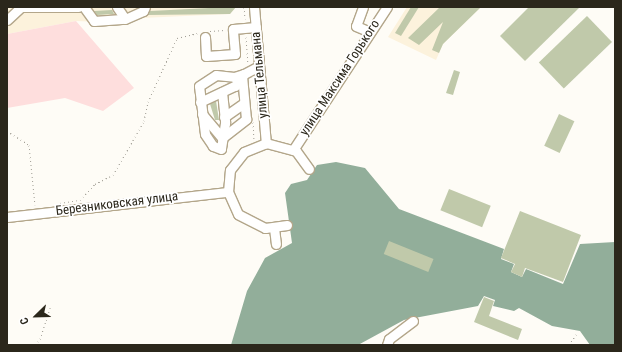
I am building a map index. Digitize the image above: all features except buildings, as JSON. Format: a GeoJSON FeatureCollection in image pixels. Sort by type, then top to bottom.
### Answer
{"type":"FeatureCollection","features":[{"type":"Feature","properties":{"kind":"street"},"geometry":{"type":"LineString","coordinates":[[7,20],[20,8],[78,7]]}},
{"type":"Feature","properties":{"kind":"street"},"geometry":{"type":"LineString","coordinates":[[84,7],[94,21],[125,19],[143,12],[145,7]]}},
{"type":"Feature","properties":{"kind":"street"},"geometry":{"type":"LineString","coordinates":[[117,7],[125,19]]}},
{"type":"Feature","properties":{"kind":"street","name":"улица Тельмана"},"geometry":{"type":"LineString","coordinates":[[254,7],[266,143]]}},
{"type":"Feature","properties":{"kind":"street"},"geometry":{"type":"LineString","coordinates":[[363,7],[356,26],[370,32]]}},
{"type":"Feature","properties":{"kind":"street","name":"улица Максима Горького"},"geometry":{"type":"LineString","coordinates":[[293,150],[387,7]]}},
{"type":"Feature","properties":{"kind":"street"},"geometry":{"type":"LineString","coordinates":[[205,38],[206,56],[235,54],[233,29],[256,27]]}},
{"type":"Feature","properties":{"kind":"street"},"geometry":{"type":"LineString","coordinates":[[222,92],[224,117],[221,149],[213,146],[205,134],[198,86],[202,82],[220,74],[234,77],[243,75],[259,66]]}},
{"type":"Feature","properties":{"kind":"street"},"geometry":{"type":"LineString","coordinates":[[200,102],[235,86],[243,75]]}},
{"type":"Feature","properties":{"kind":"street"},"geometry":{"type":"LineString","coordinates":[[222,138],[246,119],[243,75]]}},
{"type":"Feature","properties":{"kind":"street"},"geometry":{"type":"LineString","coordinates":[[224,117],[244,103]]}},
{"type":"Feature","properties":{"kind":"street"},"geometry":{"type":"LineString","coordinates":[[287,225],[274,228],[244,220],[236,212],[228,192],[230,170],[236,160],[254,146],[266,143],[293,150],[310,169]]}},
{"type":"Feature","properties":{"kind":"street","name":"Березниковская улица"},"geometry":{"type":"LineString","coordinates":[[7,217],[228,192]]}},
{"type":"Feature","properties":{"kind":"street"},"geometry":{"type":"LineString","coordinates":[[274,228],[276,244]]}},
{"type":"Feature","properties":{"kind":"street"},"geometry":{"type":"LineString","coordinates":[[387,345],[389,339],[413,321]]}},
{"type":"Feature","properties":{"kind":"path"},"geometry":{"type":"LineString","coordinates":[[58,203],[80,200],[94,184],[113,175],[144,121],[148,102],[177,38],[233,29]]}},
{"type":"Feature","properties":{"kind":"path"},"geometry":{"type":"LineString","coordinates":[[7,131],[29,145],[35,214]]}},
{"type":"Feature","properties":{"kind":"path"},"geometry":{"type":"LineString","coordinates":[[35,345],[40,339],[50,308]]}},
{"type":"Feature","properties":{"kind":"path"},"geometry":{"type":"LineString","coordinates":[[569,345],[577,333]]}},
{"type":"Feature","properties":{"kind":"shaded area"},"geometry":{"type":"Polygon","coordinates":[[[7,7],[236,7],[230,14],[141,18],[126,23],[76,21],[7,34],[7,7]]]}},
{"type":"Feature","properties":{"kind":"shaded area"},"geometry":{"type":"Polygon","coordinates":[[[407,7],[481,7],[443,44],[436,60],[388,37],[407,7]]]}},
{"type":"Feature","properties":{"kind":"shaded area"},"geometry":{"type":"Polygon","coordinates":[[[76,21],[134,88],[103,111],[65,98],[7,108],[7,34],[76,21]]]}},
{"type":"Feature","properties":{"kind":"shaded area"},"geometry":{"type":"Polygon","coordinates":[[[336,162],[365,168],[399,209],[504,249],[501,259],[514,264],[511,272],[522,277],[526,269],[563,284],[580,244],[615,242],[615,345],[590,345],[580,331],[552,326],[519,308],[514,311],[493,306],[495,300],[484,296],[478,306],[404,320],[358,345],[231,345],[247,291],[265,258],[292,243],[285,193],[291,184],[307,180],[317,165],[336,162]]]}}]}
